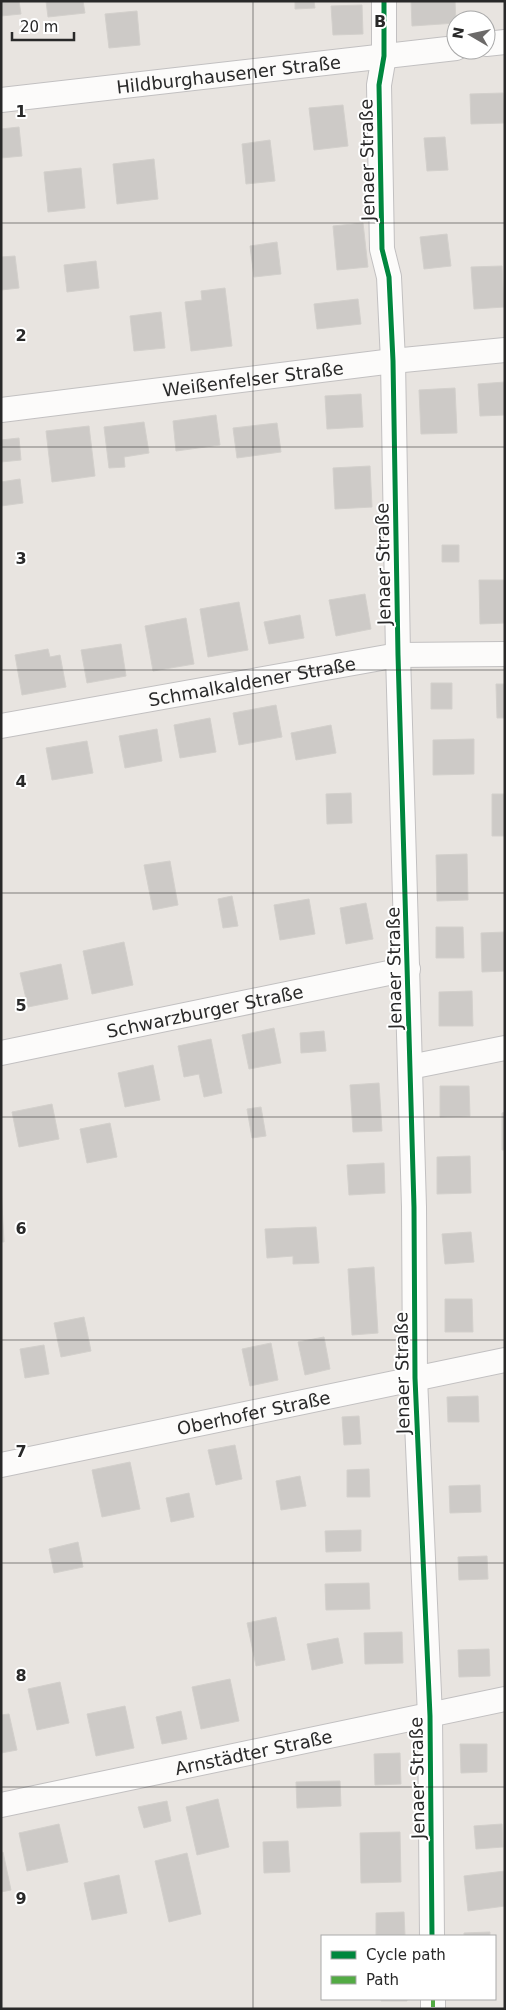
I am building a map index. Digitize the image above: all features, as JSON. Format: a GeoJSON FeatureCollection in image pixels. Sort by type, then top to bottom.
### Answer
{"type":"FeatureCollection","features":[{"type":"Feature","properties":{"kind":"street","name":"Jenaer Straße"},"geometry":{"type":"LineString","coordinates":[[384,1],[384,56],[379,85],[382,249],[389,277],[393,361],[398,655],[408,969],[415,1378],[430,1716],[432,1935]]}},
{"type":"Feature","properties":{"kind":"street","name":"Hildburghausener Straße"},"geometry":{"type":"LineString","coordinates":[[1,100],[446,49]]}},
{"type":"Feature","properties":{"kind":"street","name":"Weißenfelser Straße"},"geometry":{"type":"LineString","coordinates":[[1,410],[393,361],[505,350]]}},
{"type":"Feature","properties":{"kind":"street","name":"Schmalkaldener Straße"},"geometry":{"type":"LineString","coordinates":[[1,726],[398,655],[505,654]]}},
{"type":"Feature","properties":{"kind":"street","name":"Schwarzburger Straße"},"geometry":{"type":"LineString","coordinates":[[1,1052],[408,969]]}},
{"type":"Feature","properties":{"kind":"street"},"geometry":{"type":"LineString","coordinates":[[410,1068],[505,1048]]}},
{"type":"Feature","properties":{"kind":"street","name":"Oberhofer Straße"},"geometry":{"type":"LineString","coordinates":[[1,1465],[505,1360]]}},
{"type":"Feature","properties":{"kind":"street","name":"Arnstädter Straße"},"geometry":{"type":"LineString","coordinates":[[1,1805],[505,1699]]}},
{"type":"Feature","properties":{"kind":"building"},"geometry":{"type":"Polygon","coordinates":[[[1,1],[19,1],[21,14],[1,16],[1,1]]]}},
{"type":"Feature","properties":{"kind":"building"},"geometry":{"type":"Polygon","coordinates":[[[46,1],[83,1],[85,13],[48,17],[46,1]]]}},
{"type":"Feature","properties":{"kind":"building"},"geometry":{"type":"Polygon","coordinates":[[[295,1],[314,1],[315,8],[295,9],[295,1]]]}},
{"type":"Feature","properties":{"kind":"building"},"geometry":{"type":"Polygon","coordinates":[[[411,1],[455,1],[455,10],[446,10],[446,24],[412,26],[411,1]]]}},
{"type":"Feature","properties":{"kind":"building"},"geometry":{"type":"Polygon","coordinates":[[[362,5],[363,34],[333,35],[331,6],[362,5]]]}},
{"type":"Feature","properties":{"kind":"building"},"geometry":{"type":"Polygon","coordinates":[[[137,11],[140,45],[109,48],[105,14],[137,11]]]}},
{"type":"Feature","properties":{"kind":"building"},"geometry":{"type":"Polygon","coordinates":[[[503,93],[504,123],[471,124],[470,94],[503,93]]]}},
{"type":"Feature","properties":{"kind":"building"},"geometry":{"type":"Polygon","coordinates":[[[343,105],[348,146],[314,150],[309,108],[343,105]]]}},
{"type":"Feature","properties":{"kind":"building"},"geometry":{"type":"Polygon","coordinates":[[[19,127],[22,156],[1,158],[1,129],[19,127]]]}},
{"type":"Feature","properties":{"kind":"building"},"geometry":{"type":"Polygon","coordinates":[[[445,137],[448,170],[427,171],[424,138],[445,137]]]}},
{"type":"Feature","properties":{"kind":"building"},"geometry":{"type":"Polygon","coordinates":[[[270,140],[275,181],[246,184],[242,144],[270,140]]]}},
{"type":"Feature","properties":{"kind":"building"},"geometry":{"type":"Polygon","coordinates":[[[154,159],[158,199],[117,204],[113,164],[154,159]]]}},
{"type":"Feature","properties":{"kind":"building"},"geometry":{"type":"Polygon","coordinates":[[[81,168],[85,208],[48,212],[44,172],[81,168]]]}},
{"type":"Feature","properties":{"kind":"building"},"geometry":{"type":"Polygon","coordinates":[[[363,223],[368,267],[337,270],[333,226],[363,223]]]}},
{"type":"Feature","properties":{"kind":"building"},"geometry":{"type":"Polygon","coordinates":[[[447,234],[451,266],[424,269],[420,237],[447,234]]]}},
{"type":"Feature","properties":{"kind":"building"},"geometry":{"type":"Polygon","coordinates":[[[277,242],[281,274],[254,277],[250,246],[277,242]]]}},
{"type":"Feature","properties":{"kind":"building"},"geometry":{"type":"Polygon","coordinates":[[[15,256],[19,288],[1,290],[1,257],[15,256]]]}},
{"type":"Feature","properties":{"kind":"building"},"geometry":{"type":"Polygon","coordinates":[[[96,261],[99,288],[67,292],[64,265],[96,261]]]}},
{"type":"Feature","properties":{"kind":"building"},"geometry":{"type":"Polygon","coordinates":[[[502,266],[504,307],[474,309],[471,267],[502,266]]]}},
{"type":"Feature","properties":{"kind":"building"},"geometry":{"type":"Polygon","coordinates":[[[225,288],[232,346],[191,351],[185,302],[202,300],[201,291],[225,288]]]}},
{"type":"Feature","properties":{"kind":"building"},"geometry":{"type":"Polygon","coordinates":[[[358,299],[361,324],[317,329],[314,304],[358,299]]]}},
{"type":"Feature","properties":{"kind":"building"},"geometry":{"type":"Polygon","coordinates":[[[161,312],[165,348],[134,351],[130,316],[161,312]]]}},
{"type":"Feature","properties":{"kind":"building"},"geometry":{"type":"Polygon","coordinates":[[[505,382],[505,415],[480,416],[478,384],[505,382]]]}},
{"type":"Feature","properties":{"kind":"building"},"geometry":{"type":"Polygon","coordinates":[[[455,388],[457,433],[421,434],[419,390],[455,388]]]}},
{"type":"Feature","properties":{"kind":"building"},"geometry":{"type":"Polygon","coordinates":[[[361,394],[363,427],[327,429],[325,396],[361,394]]]}},
{"type":"Feature","properties":{"kind":"building"},"geometry":{"type":"Polygon","coordinates":[[[216,415],[220,445],[176,451],[173,421],[216,415]]]}},
{"type":"Feature","properties":{"kind":"building"},"geometry":{"type":"Polygon","coordinates":[[[144,422],[149,453],[124,457],[125,467],[109,468],[104,427],[144,422]]]}},
{"type":"Feature","properties":{"kind":"building"},"geometry":{"type":"Polygon","coordinates":[[[277,423],[281,452],[237,458],[233,428],[277,423]]]}},
{"type":"Feature","properties":{"kind":"building"},"geometry":{"type":"Polygon","coordinates":[[[89,426],[95,476],[52,482],[46,431],[89,426]]]}},
{"type":"Feature","properties":{"kind":"building"},"geometry":{"type":"Polygon","coordinates":[[[19,438],[21,460],[1,462],[1,440],[19,438]]]}},
{"type":"Feature","properties":{"kind":"building"},"geometry":{"type":"Polygon","coordinates":[[[370,466],[372,507],[335,509],[333,468],[370,466]]]}},
{"type":"Feature","properties":{"kind":"building"},"geometry":{"type":"Polygon","coordinates":[[[20,479],[23,503],[1,506],[1,482],[20,479]]]}},
{"type":"Feature","properties":{"kind":"building"},"geometry":{"type":"Polygon","coordinates":[[[442,545],[459,545],[459,562],[442,562],[442,545]]]}},
{"type":"Feature","properties":{"kind":"building"},"geometry":{"type":"Polygon","coordinates":[[[479,580],[505,580],[505,623],[480,624],[479,580]]]}},
{"type":"Feature","properties":{"kind":"building"},"geometry":{"type":"Polygon","coordinates":[[[365,594],[371,629],[336,636],[329,600],[365,594]]]}},
{"type":"Feature","properties":{"kind":"building"},"geometry":{"type":"Polygon","coordinates":[[[239,602],[248,650],[208,657],[200,609],[239,602]]]}},
{"type":"Feature","properties":{"kind":"building"},"geometry":{"type":"Polygon","coordinates":[[[300,615],[304,638],[269,644],[264,622],[300,615]]]}},
{"type":"Feature","properties":{"kind":"building"},"geometry":{"type":"Polygon","coordinates":[[[186,618],[194,664],[153,671],[145,626],[186,618]]]}},
{"type":"Feature","properties":{"kind":"building"},"geometry":{"type":"Polygon","coordinates":[[[121,644],[126,676],[87,683],[81,650],[121,644]]]}},
{"type":"Feature","properties":{"kind":"building"},"geometry":{"type":"Polygon","coordinates":[[[48,649],[50,657],[60,655],[66,687],[22,695],[15,655],[48,649]]]}},
{"type":"Feature","properties":{"kind":"building"},"geometry":{"type":"Polygon","coordinates":[[[431,683],[452,683],[452,709],[431,709],[431,683]]]}},
{"type":"Feature","properties":{"kind":"building"},"geometry":{"type":"Polygon","coordinates":[[[496,684],[505,684],[505,718],[497,718],[496,684]]]}},
{"type":"Feature","properties":{"kind":"building"},"geometry":{"type":"Polygon","coordinates":[[[276,705],[282,737],[239,745],[233,713],[276,705]]]}},
{"type":"Feature","properties":{"kind":"building"},"geometry":{"type":"Polygon","coordinates":[[[210,718],[216,752],[180,758],[174,725],[210,718]]]}},
{"type":"Feature","properties":{"kind":"building"},"geometry":{"type":"Polygon","coordinates":[[[331,725],[336,753],[296,760],[291,733],[331,725]]]}},
{"type":"Feature","properties":{"kind":"building"},"geometry":{"type":"Polygon","coordinates":[[[157,729],[162,761],[125,768],[119,736],[157,729]]]}},
{"type":"Feature","properties":{"kind":"building"},"geometry":{"type":"Polygon","coordinates":[[[474,739],[474,774],[433,775],[433,740],[474,739]]]}},
{"type":"Feature","properties":{"kind":"building"},"geometry":{"type":"Polygon","coordinates":[[[87,741],[93,773],[52,780],[46,748],[87,741]]]}},
{"type":"Feature","properties":{"kind":"building"},"geometry":{"type":"Polygon","coordinates":[[[351,793],[352,823],[327,824],[326,794],[351,793]]]}},
{"type":"Feature","properties":{"kind":"building"},"geometry":{"type":"Polygon","coordinates":[[[492,794],[505,794],[505,836],[492,836],[492,794]]]}},
{"type":"Feature","properties":{"kind":"building"},"geometry":{"type":"Polygon","coordinates":[[[467,854],[468,900],[437,901],[436,855],[467,854]]]}},
{"type":"Feature","properties":{"kind":"building"},"geometry":{"type":"Polygon","coordinates":[[[170,861],[178,905],[153,910],[144,865],[170,861]]]}},
{"type":"Feature","properties":{"kind":"building"},"geometry":{"type":"Polygon","coordinates":[[[232,896],[238,926],[223,928],[218,899],[232,896]]]}},
{"type":"Feature","properties":{"kind":"building"},"geometry":{"type":"Polygon","coordinates":[[[309,899],[315,934],[280,940],[274,905],[309,899]]]}},
{"type":"Feature","properties":{"kind":"building"},"geometry":{"type":"Polygon","coordinates":[[[366,903],[373,939],[346,944],[340,908],[366,903]]]}},
{"type":"Feature","properties":{"kind":"building"},"geometry":{"type":"Polygon","coordinates":[[[436,927],[463,927],[464,958],[436,958],[436,927]]]}},
{"type":"Feature","properties":{"kind":"building"},"geometry":{"type":"Polygon","coordinates":[[[505,932],[505,971],[482,972],[481,933],[505,932]]]}},
{"type":"Feature","properties":{"kind":"building"},"geometry":{"type":"Polygon","coordinates":[[[124,942],[133,985],[92,994],[83,951],[124,942]]]}},
{"type":"Feature","properties":{"kind":"building"},"geometry":{"type":"Polygon","coordinates":[[[61,964],[68,999],[28,1007],[20,973],[61,964]]]}},
{"type":"Feature","properties":{"kind":"building"},"geometry":{"type":"Polygon","coordinates":[[[472,991],[473,1026],[439,1026],[439,992],[472,991]]]}},
{"type":"Feature","properties":{"kind":"building"},"geometry":{"type":"Polygon","coordinates":[[[274,1028],[281,1063],[249,1069],[242,1035],[274,1028]]]}},
{"type":"Feature","properties":{"kind":"building"},"geometry":{"type":"Polygon","coordinates":[[[324,1031],[326,1051],[301,1053],[300,1033],[324,1031]]]}},
{"type":"Feature","properties":{"kind":"building"},"geometry":{"type":"Polygon","coordinates":[[[211,1039],[222,1093],[204,1097],[199,1074],[184,1077],[178,1046],[211,1039]]]}},
{"type":"Feature","properties":{"kind":"building"},"geometry":{"type":"Polygon","coordinates":[[[153,1065],[160,1100],[125,1107],[118,1073],[153,1065]]]}},
{"type":"Feature","properties":{"kind":"building"},"geometry":{"type":"Polygon","coordinates":[[[379,1083],[382,1131],[353,1132],[350,1085],[379,1083]]]}},
{"type":"Feature","properties":{"kind":"building"},"geometry":{"type":"Polygon","coordinates":[[[440,1086],[469,1086],[470,1116],[440,1117],[440,1086]]]}},
{"type":"Feature","properties":{"kind":"building"},"geometry":{"type":"Polygon","coordinates":[[[52,1104],[59,1139],[19,1147],[12,1112],[52,1104]]]}},
{"type":"Feature","properties":{"kind":"building"},"geometry":{"type":"Polygon","coordinates":[[[261,1107],[266,1136],[252,1138],[247,1109],[261,1107]]]}},
{"type":"Feature","properties":{"kind":"building"},"geometry":{"type":"Polygon","coordinates":[[[505,1112],[505,1150],[502,1150],[502,1113],[505,1112]]]}},
{"type":"Feature","properties":{"kind":"building"},"geometry":{"type":"Polygon","coordinates":[[[110,1123],[117,1157],[87,1163],[80,1129],[110,1123]]]}},
{"type":"Feature","properties":{"kind":"building"},"geometry":{"type":"Polygon","coordinates":[[[470,1156],[471,1193],[437,1194],[437,1157],[470,1156]]]}},
{"type":"Feature","properties":{"kind":"building"},"geometry":{"type":"Polygon","coordinates":[[[384,1163],[385,1193],[349,1195],[347,1165],[384,1163]]]}},
{"type":"Feature","properties":{"kind":"building"},"geometry":{"type":"Polygon","coordinates":[[[1,1187],[4,1242],[1,1242],[1,1187]]]}},
{"type":"Feature","properties":{"kind":"building"},"geometry":{"type":"Polygon","coordinates":[[[316,1227],[319,1263],[293,1264],[293,1256],[267,1258],[265,1229],[316,1227]]]}},
{"type":"Feature","properties":{"kind":"building"},"geometry":{"type":"Polygon","coordinates":[[[471,1232],[474,1262],[445,1264],[442,1234],[471,1232]]]}},
{"type":"Feature","properties":{"kind":"building"},"geometry":{"type":"Polygon","coordinates":[[[374,1267],[378,1333],[352,1335],[348,1269],[374,1267]]]}},
{"type":"Feature","properties":{"kind":"building"},"geometry":{"type":"Polygon","coordinates":[[[445,1299],[472,1299],[473,1332],[445,1332],[445,1299]]]}},
{"type":"Feature","properties":{"kind":"building"},"geometry":{"type":"Polygon","coordinates":[[[84,1317],[91,1351],[61,1357],[54,1323],[84,1317]]]}},
{"type":"Feature","properties":{"kind":"building"},"geometry":{"type":"Polygon","coordinates":[[[324,1337],[330,1369],[305,1375],[298,1342],[324,1337]]]}},
{"type":"Feature","properties":{"kind":"building"},"geometry":{"type":"Polygon","coordinates":[[[271,1343],[278,1380],[250,1386],[242,1349],[271,1343]]]}},
{"type":"Feature","properties":{"kind":"building"},"geometry":{"type":"Polygon","coordinates":[[[44,1345],[49,1374],[25,1378],[20,1349],[44,1345]]]}},
{"type":"Feature","properties":{"kind":"building"},"geometry":{"type":"Polygon","coordinates":[[[478,1396],[479,1422],[448,1422],[447,1397],[478,1396]]]}},
{"type":"Feature","properties":{"kind":"building"},"geometry":{"type":"Polygon","coordinates":[[[359,1416],[361,1444],[344,1445],[342,1417],[359,1416]]]}},
{"type":"Feature","properties":{"kind":"building"},"geometry":{"type":"Polygon","coordinates":[[[235,1445],[242,1479],[216,1485],[208,1450],[235,1445]]]}},
{"type":"Feature","properties":{"kind":"building"},"geometry":{"type":"Polygon","coordinates":[[[130,1462],[140,1509],[102,1517],[92,1470],[130,1462]]]}},
{"type":"Feature","properties":{"kind":"building"},"geometry":{"type":"Polygon","coordinates":[[[369,1469],[370,1497],[347,1497],[347,1470],[369,1469]]]}},
{"type":"Feature","properties":{"kind":"building"},"geometry":{"type":"Polygon","coordinates":[[[300,1476],[306,1506],[281,1510],[276,1481],[300,1476]]]}},
{"type":"Feature","properties":{"kind":"building"},"geometry":{"type":"Polygon","coordinates":[[[480,1485],[481,1512],[450,1513],[449,1486],[480,1485]]]}},
{"type":"Feature","properties":{"kind":"building"},"geometry":{"type":"Polygon","coordinates":[[[189,1493],[194,1517],[171,1522],[166,1498],[189,1493]]]}},
{"type":"Feature","properties":{"kind":"building"},"geometry":{"type":"Polygon","coordinates":[[[361,1530],[361,1551],[326,1552],[325,1531],[361,1530]]]}},
{"type":"Feature","properties":{"kind":"building"},"geometry":{"type":"Polygon","coordinates":[[[78,1542],[83,1567],[54,1573],[49,1549],[78,1542]]]}},
{"type":"Feature","properties":{"kind":"building"},"geometry":{"type":"Polygon","coordinates":[[[487,1556],[488,1579],[459,1580],[458,1557],[487,1556]]]}},
{"type":"Feature","properties":{"kind":"building"},"geometry":{"type":"Polygon","coordinates":[[[369,1583],[370,1609],[326,1610],[325,1584],[369,1583]]]}},
{"type":"Feature","properties":{"kind":"building"},"geometry":{"type":"Polygon","coordinates":[[[276,1617],[285,1660],[256,1666],[247,1623],[276,1617]]]}},
{"type":"Feature","properties":{"kind":"building"},"geometry":{"type":"Polygon","coordinates":[[[402,1632],[403,1663],[365,1664],[364,1633],[402,1632]]]}},
{"type":"Feature","properties":{"kind":"building"},"geometry":{"type":"Polygon","coordinates":[[[338,1638],[343,1663],[312,1670],[307,1644],[338,1638]]]}},
{"type":"Feature","properties":{"kind":"building"},"geometry":{"type":"Polygon","coordinates":[[[489,1649],[490,1676],[459,1677],[458,1650],[489,1649]]]}},
{"type":"Feature","properties":{"kind":"building"},"geometry":{"type":"Polygon","coordinates":[[[230,1679],[239,1721],[201,1729],[192,1687],[230,1679]]]}},
{"type":"Feature","properties":{"kind":"building"},"geometry":{"type":"Polygon","coordinates":[[[60,1682],[69,1723],[37,1730],[28,1689],[60,1682]]]}},
{"type":"Feature","properties":{"kind":"building"},"geometry":{"type":"Polygon","coordinates":[[[125,1706],[134,1748],[96,1756],[87,1714],[125,1706]]]}},
{"type":"Feature","properties":{"kind":"building"},"geometry":{"type":"Polygon","coordinates":[[[181,1711],[187,1739],[162,1744],[156,1717],[181,1711]]]}},
{"type":"Feature","properties":{"kind":"building"},"geometry":{"type":"Polygon","coordinates":[[[9,1714],[17,1750],[1,1753],[1,1715],[9,1714]]]}},
{"type":"Feature","properties":{"kind":"building"},"geometry":{"type":"Polygon","coordinates":[[[460,1744],[487,1744],[487,1772],[461,1773],[460,1744]]]}},
{"type":"Feature","properties":{"kind":"building"},"geometry":{"type":"Polygon","coordinates":[[[400,1753],[401,1784],[375,1785],[374,1754],[400,1753]]]}},
{"type":"Feature","properties":{"kind":"building"},"geometry":{"type":"Polygon","coordinates":[[[340,1781],[341,1806],[297,1808],[296,1782],[340,1781]]]}},
{"type":"Feature","properties":{"kind":"building"},"geometry":{"type":"Polygon","coordinates":[[[218,1799],[229,1847],[197,1855],[186,1807],[218,1799]]]}},
{"type":"Feature","properties":{"kind":"building"},"geometry":{"type":"Polygon","coordinates":[[[167,1801],[171,1821],[144,1828],[138,1807],[167,1801]]]}},
{"type":"Feature","properties":{"kind":"building"},"geometry":{"type":"Polygon","coordinates":[[[59,1824],[68,1862],[27,1871],[19,1833],[59,1824]]]}},
{"type":"Feature","properties":{"kind":"building"},"geometry":{"type":"Polygon","coordinates":[[[502,1824],[503,1847],[476,1849],[474,1826],[502,1824]]]}},
{"type":"Feature","properties":{"kind":"building"},"geometry":{"type":"Polygon","coordinates":[[[400,1832],[401,1882],[361,1883],[360,1833],[400,1832]]]}},
{"type":"Feature","properties":{"kind":"building"},"geometry":{"type":"Polygon","coordinates":[[[288,1841],[290,1872],[264,1873],[263,1842],[288,1841]]]}},
{"type":"Feature","properties":{"kind":"building"},"geometry":{"type":"Polygon","coordinates":[[[3,1852],[11,1890],[1,1892],[1,1853],[3,1852]]]}},
{"type":"Feature","properties":{"kind":"building"},"geometry":{"type":"Polygon","coordinates":[[[187,1853],[201,1914],[169,1922],[155,1861],[187,1853]]]}},
{"type":"Feature","properties":{"kind":"building"},"geometry":{"type":"Polygon","coordinates":[[[505,1871],[505,1906],[468,1911],[464,1876],[505,1871]]]}},
{"type":"Feature","properties":{"kind":"building"},"geometry":{"type":"Polygon","coordinates":[[[119,1875],[127,1913],[92,1920],[84,1883],[119,1875]]]}},
{"type":"Feature","properties":{"kind":"building"},"geometry":{"type":"Polygon","coordinates":[[[404,1912],[405,1935],[376,1935],[376,1913],[404,1912]]]}},
{"type":"Feature","properties":{"kind":"building"},"geometry":{"type":"Polygon","coordinates":[[[490,1932],[490,1935],[464,1935],[464,1933],[490,1932]]]}},
{"type":"Feature","properties":{"kind":"building"},"geometry":{"type":"Polygon","coordinates":[[[381,2000],[407,2000],[407,2001],[381,2000]]]}},
{"type":"Feature","properties":{"kind":"marked path"},"geometry":{"type":"LineString","coordinates":[[433,2000],[433,2009]]}},
{"type":"Feature","properties":{"kind":"cycle path"},"geometry":{"type":"LineString","coordinates":[[384,1],[384,56],[379,85],[382,249],[389,277],[393,361],[398,655],[414,1207],[415,1378],[430,1716],[432,1935]]}}]}
